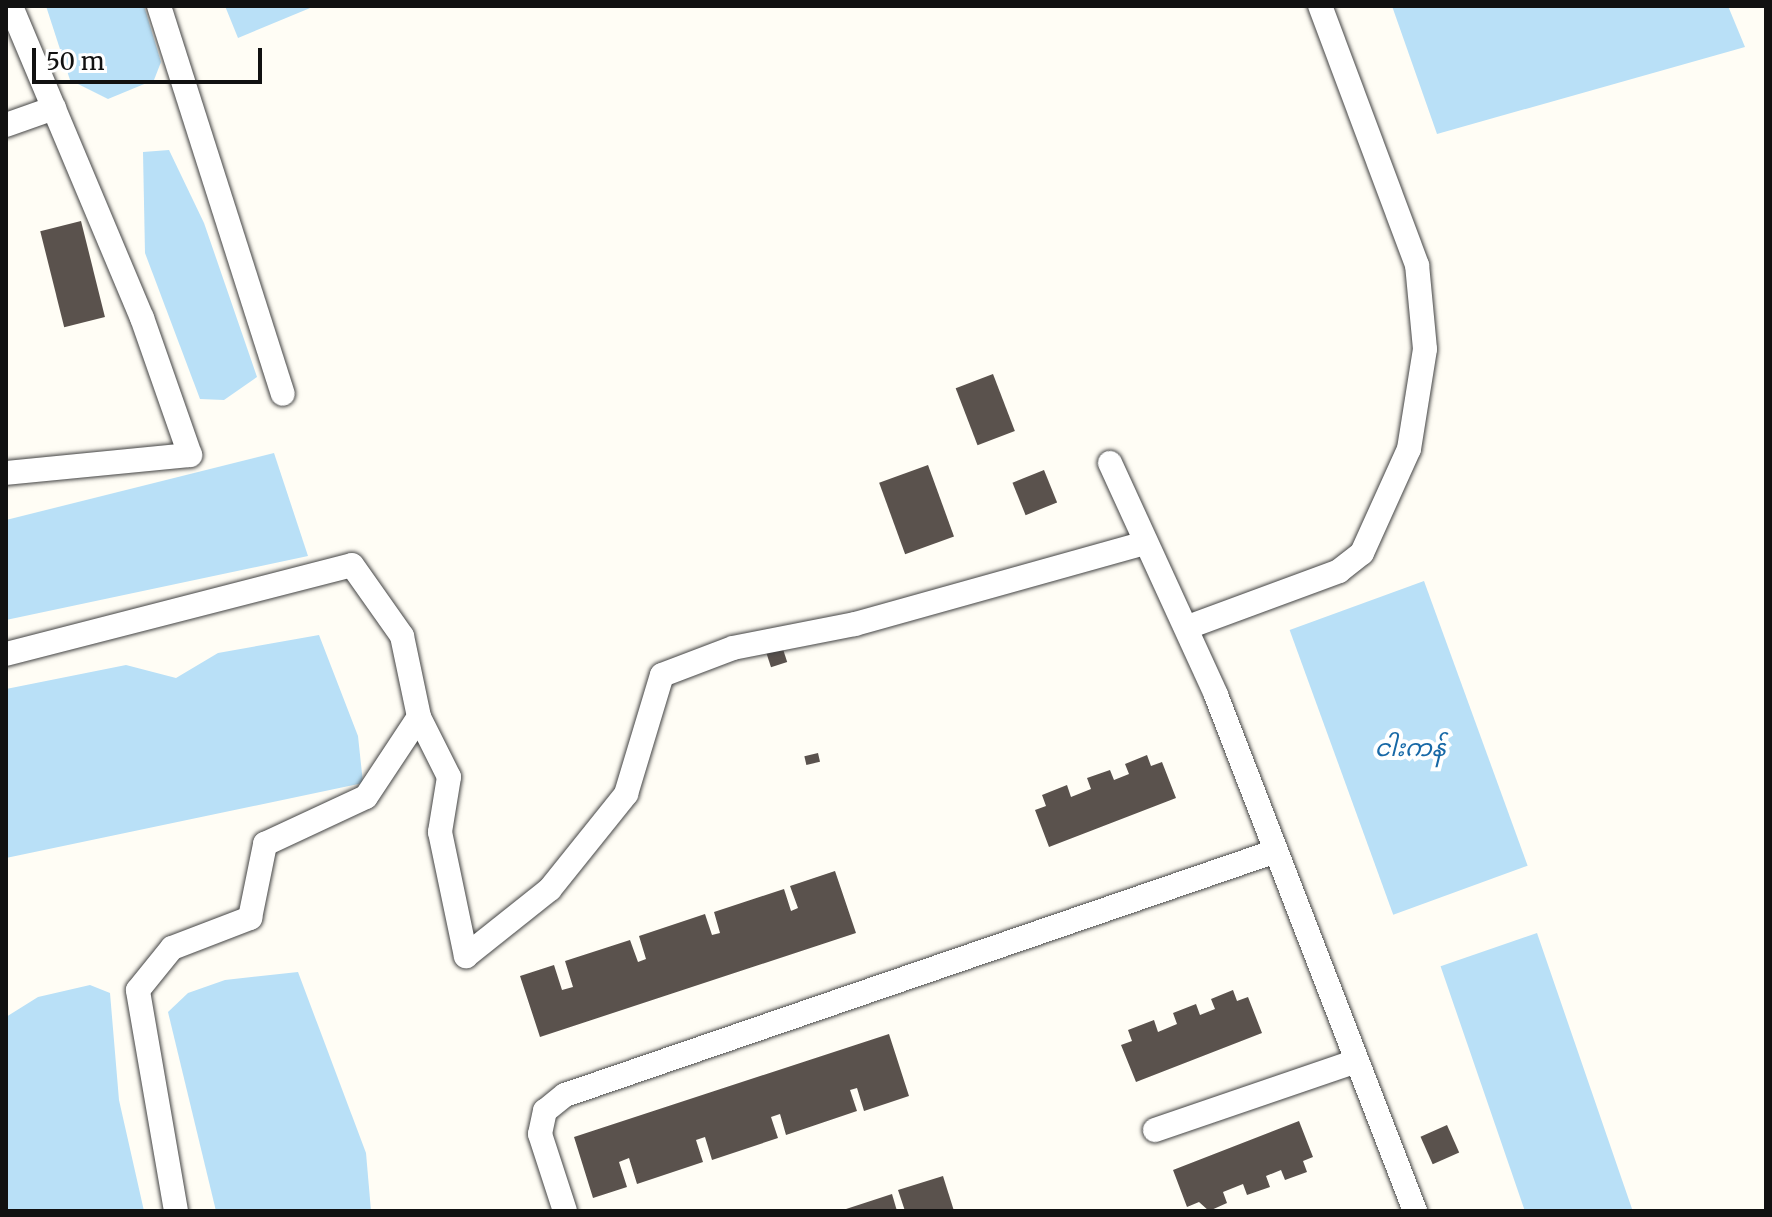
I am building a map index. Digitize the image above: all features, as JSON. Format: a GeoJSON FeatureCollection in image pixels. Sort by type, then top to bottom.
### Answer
{"type":"FeatureCollection","features":[{"type":"Feature","properties":{"kind":"street"},"geometry":{"type":"LineString","coordinates":[[6,473],[190,455],[11,6]]}},
{"type":"Feature","properties":{"kind":"street"},"geometry":{"type":"LineString","coordinates":[[159,6],[283,394]]}},
{"type":"Feature","properties":{"kind":"street"},"geometry":{"type":"LineString","coordinates":[[1188,627],[1339,571],[1362,553],[1409,449],[1425,349],[1417,265],[1320,6]]}},
{"type":"Feature","properties":{"kind":"street"},"geometry":{"type":"LineString","coordinates":[[6,125],[54,108]]}},
{"type":"Feature","properties":{"kind":"street"},"geometry":{"type":"LineString","coordinates":[[1110,463],[1188,627],[1415,1211]]}},
{"type":"Feature","properties":{"kind":"street"},"geometry":{"type":"LineString","coordinates":[[6,654],[352,565],[402,636],[419,717],[449,777],[440,832],[466,956],[550,889],[626,794],[662,675],[733,648],[855,624],[1146,543]]}},
{"type":"Feature","properties":{"kind":"street"},"geometry":{"type":"LineString","coordinates":[[176,1211],[138,990],[172,948],[250,918],[265,844],[366,797],[419,717]]}},
{"type":"Feature","properties":{"kind":"street"},"geometry":{"type":"LineString","coordinates":[[565,1211],[540,1134],[545,1111],[565,1095],[1276,851]]}},
{"type":"Feature","properties":{"kind":"street"},"geometry":{"type":"LineString","coordinates":[[1155,1130],[1357,1061]]}},
{"type":"Feature","properties":{"kind":"water"},"geometry":{"type":"Polygon","coordinates":[[[46,6],[144,6],[161,62],[154,80],[108,99],[70,80],[46,6]]]}},
{"type":"Feature","properties":{"kind":"water"},"geometry":{"type":"Polygon","coordinates":[[[225,6],[315,6],[238,38],[225,6]]]}},
{"type":"Feature","properties":{"kind":"water"},"geometry":{"type":"Polygon","coordinates":[[[1392,6],[1728,6],[1745,47],[1437,134],[1392,6]]]}},
{"type":"Feature","properties":{"kind":"water"},"geometry":{"type":"Polygon","coordinates":[[[169,150],[204,223],[257,377],[224,400],[200,399],[145,253],[143,152],[169,150]]]}},
{"type":"Feature","properties":{"kind":"water"},"geometry":{"type":"Polygon","coordinates":[[[274,453],[308,556],[6,620],[6,520],[274,453]]]}},
{"type":"Feature","properties":{"kind":"water","name":"ငါးကန်"},"geometry":{"type":"Polygon","coordinates":[[[1424,581],[1528,866],[1393,915],[1290,630],[1424,581]]]}},
{"type":"Feature","properties":{"kind":"water"},"geometry":{"type":"Polygon","coordinates":[[[319,635],[358,736],[363,783],[6,858],[6,689],[126,665],[176,678],[218,653],[319,635]]]}},
{"type":"Feature","properties":{"kind":"water"},"geometry":{"type":"Polygon","coordinates":[[[1537,933],[1632,1210],[1525,1211],[1441,966],[1537,933]]]}},
{"type":"Feature","properties":{"kind":"water"},"geometry":{"type":"Polygon","coordinates":[[[298,972],[366,1153],[371,1211],[216,1211],[168,1012],[188,993],[225,980],[298,972]]]}},
{"type":"Feature","properties":{"kind":"water"},"geometry":{"type":"Polygon","coordinates":[[[90,985],[110,993],[119,1100],[144,1211],[6,1211],[6,1017],[38,997],[90,985]]]}},
{"type":"Feature","properties":{"kind":"building"},"geometry":{"type":"Polygon","coordinates":[[[81,221],[105,317],[64,327],[40,231],[81,221]]]}},
{"type":"Feature","properties":{"kind":"building"},"geometry":{"type":"Polygon","coordinates":[[[993,374],[1015,431],[978,445],[956,388],[993,374]]]}},
{"type":"Feature","properties":{"kind":"building"},"geometry":{"type":"Polygon","coordinates":[[[928,465],[954,536],[905,554],[879,483],[928,465]]]}},
{"type":"Feature","properties":{"kind":"building"},"geometry":{"type":"Polygon","coordinates":[[[1044,470],[1057,502],[1026,515],[1012,483],[1044,470]]]}},
{"type":"Feature","properties":{"kind":"building"},"geometry":{"type":"Polygon","coordinates":[[[781,643],[787,662],[771,667],[765,648],[781,643]]]}},
{"type":"Feature","properties":{"kind":"building"},"geometry":{"type":"Polygon","coordinates":[[[818,753],[820,762],[806,765],[804,756],[818,753]]]}},
{"type":"Feature","properties":{"kind":"building"},"geometry":{"type":"Polygon","coordinates":[[[1147,755],[1151,766],[1162,762],[1176,798],[1049,847],[1035,810],[1046,806],[1042,795],[1067,785],[1071,797],[1091,789],[1087,778],[1110,770],[1114,780],[1129,774],[1125,764],[1147,755]]]}},
{"type":"Feature","properties":{"kind":"building"},"geometry":{"type":"Polygon","coordinates":[[[835,871],[856,933],[540,1037],[520,976],[554,965],[562,990],[573,987],[565,961],[630,940],[638,962],[646,959],[639,936],[705,914],[712,935],[720,933],[714,912],[784,889],[791,911],[798,908],[790,886],[835,871]]]}},
{"type":"Feature","properties":{"kind":"building"},"geometry":{"type":"Polygon","coordinates":[[[1233,990],[1237,1001],[1248,997],[1262,1033],[1136,1082],[1121,1045],[1132,1041],[1128,1030],[1154,1020],[1158,1032],[1177,1024],[1173,1013],[1196,1004],[1200,1015],[1215,1009],[1211,999],[1233,990]]]}},
{"type":"Feature","properties":{"kind":"building"},"geometry":{"type":"Polygon","coordinates":[[[889,1034],[909,1096],[864,1111],[857,1088],[850,1090],[857,1111],[786,1135],[780,1114],[771,1117],[778,1138],[712,1160],[705,1137],[696,1140],[703,1162],[637,1184],[629,1158],[619,1162],[627,1187],[593,1198],[574,1137],[889,1034]]]}},
{"type":"Feature","properties":{"kind":"building"},"geometry":{"type":"Polygon","coordinates":[[[1299,1121],[1313,1157],[1303,1161],[1307,1172],[1285,1180],[1281,1170],[1266,1176],[1270,1187],[1247,1195],[1243,1184],[1223,1192],[1227,1203],[1209,1211],[1199,1202],[1187,1207],[1173,1170],[1299,1121]]]}},
{"type":"Feature","properties":{"kind":"building"},"geometry":{"type":"Polygon","coordinates":[[[1447,1125],[1459,1152],[1433,1164],[1421,1137],[1447,1125]]]}},
{"type":"Feature","properties":{"kind":"building"},"geometry":{"type":"Polygon","coordinates":[[[943,1176],[954,1211],[905,1211],[898,1190],[943,1176]]]}},
{"type":"Feature","properties":{"kind":"building"},"geometry":{"type":"Polygon","coordinates":[[[892,1194],[897,1211],[843,1211],[843,1210],[892,1194]]]}}]}
